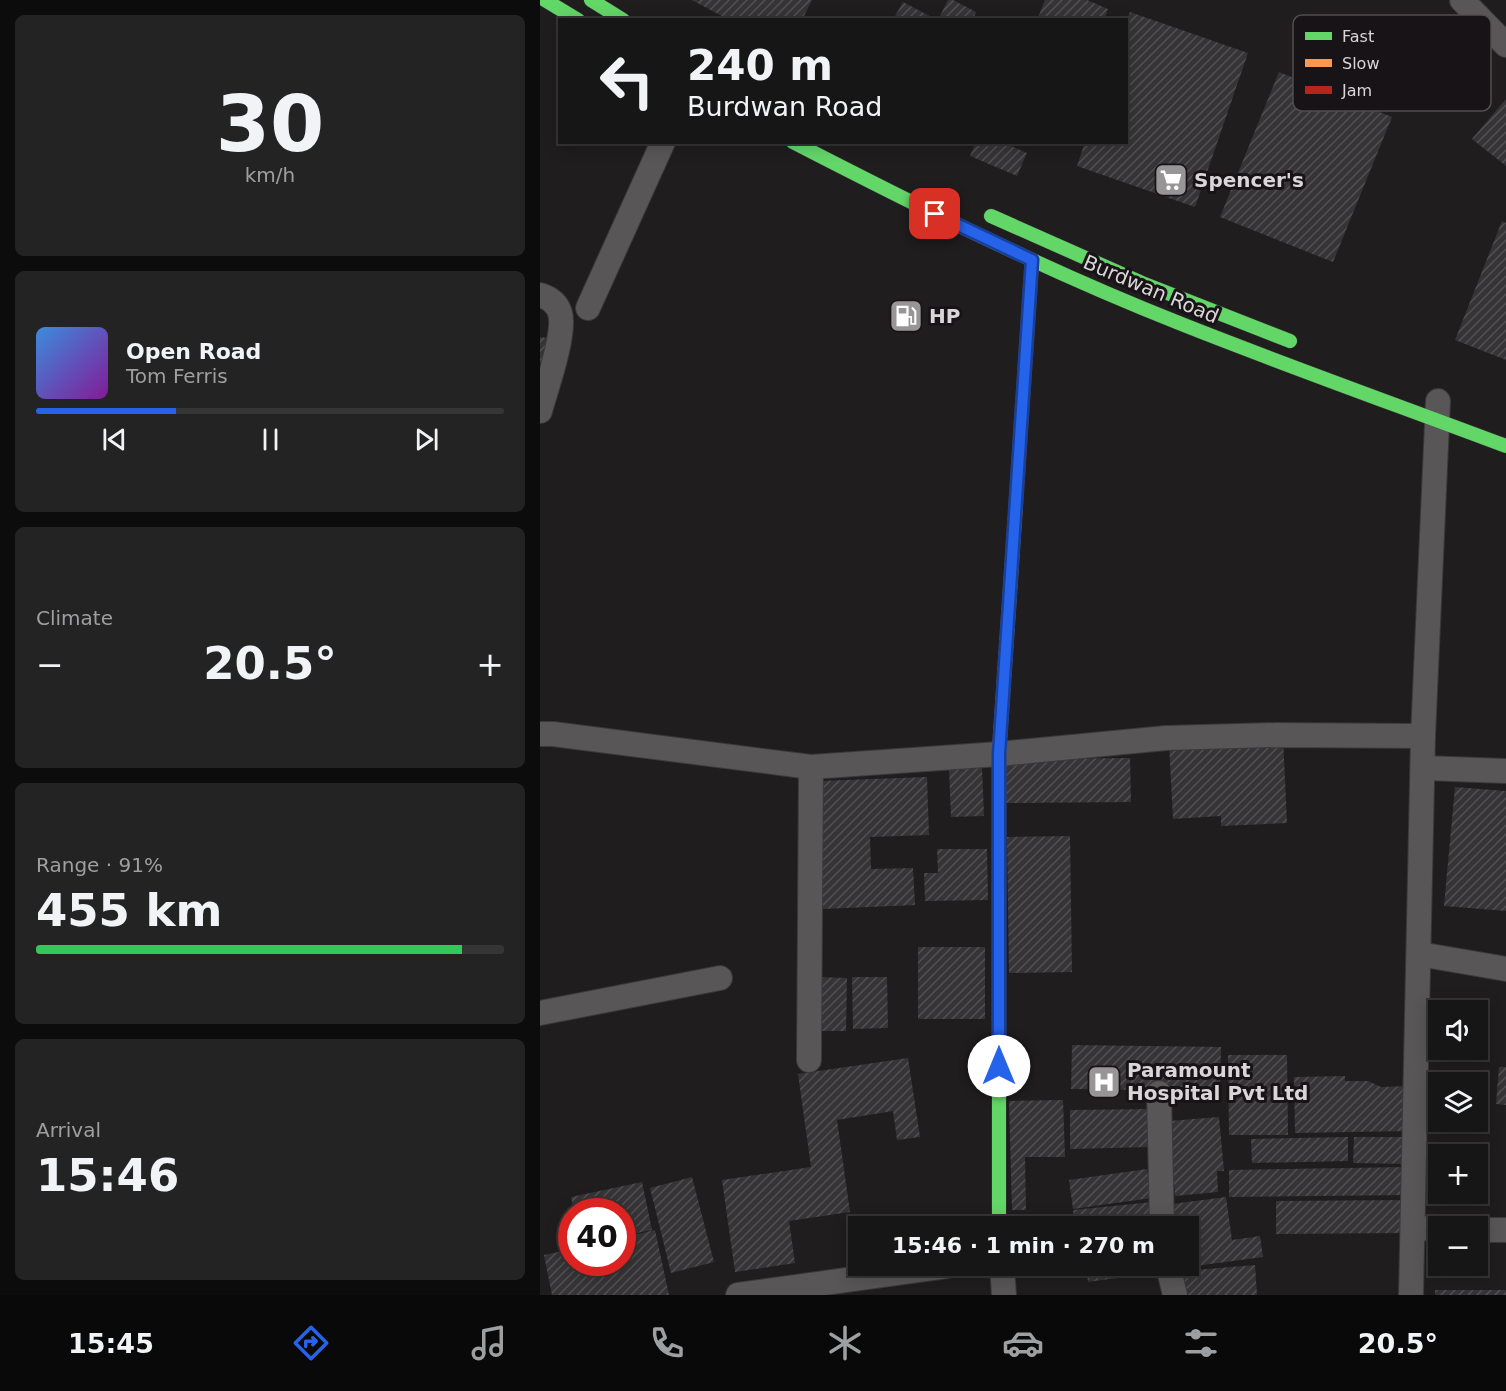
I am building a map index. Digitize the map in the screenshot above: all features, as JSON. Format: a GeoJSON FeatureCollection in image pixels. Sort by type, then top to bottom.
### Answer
{"type":"FeatureCollection","features":[{"type":"Feature","properties":{"kind":"main road"},"geometry":{"type":"LineString","coordinates":[[545,0],[575,18]]}},
{"type":"Feature","properties":{"kind":"main road"},"geometry":{"type":"LineString","coordinates":[[591,0],[620,18]]}},
{"type":"Feature","properties":{"kind":"main road","name":"Burdwan Road"},"geometry":{"type":"LineString","coordinates":[[797,144],[917,206],[1032,260],[1178,323],[1437,406],[1506,446]]}},
{"type":"Feature","properties":{"kind":"main road","name":"Burdwan Road"},"geometry":{"type":"LineString","coordinates":[[982,212],[1142,283],[1308,349]]}},
{"type":"Feature","properties":{"kind":"main road"},"geometry":{"type":"LineString","coordinates":[[999,1216],[999,754],[1032,260]]}},
{"type":"Feature","properties":{"kind":"street"},"geometry":{"type":"LineString","coordinates":[[1462,0],[1477,15]]}},
{"type":"Feature","properties":{"kind":"street"},"geometry":{"type":"LineString","coordinates":[[1491,28],[1506,43]]}},
{"type":"Feature","properties":{"kind":"street"},"geometry":{"type":"LineString","coordinates":[[588,308],[662,144]]}},
{"type":"Feature","properties":{"kind":"street"},"geometry":{"type":"LineString","coordinates":[[540,296],[554,302],[560,314],[560,333],[540,411]]}},
{"type":"Feature","properties":{"kind":"street"},"geometry":{"type":"LineString","coordinates":[[1411,1295],[1423,736],[1437,406]]}},
{"type":"Feature","properties":{"kind":"street"},"geometry":{"type":"LineString","coordinates":[[540,734],[811,767],[999,754],[1166,738],[1276,735],[1423,736]]}},
{"type":"Feature","properties":{"kind":"street"},"geometry":{"type":"LineString","coordinates":[[809,1060],[811,767]]}},
{"type":"Feature","properties":{"kind":"street"},"geometry":{"type":"LineString","coordinates":[[1424,768],[1506,771]]}},
{"type":"Feature","properties":{"kind":"street"},"geometry":{"type":"LineString","coordinates":[[1419,954],[1506,969]]}},
{"type":"Feature","properties":{"kind":"street"},"geometry":{"type":"LineString","coordinates":[[540,1013],[720,978]]}},
{"type":"Feature","properties":{"kind":"street"},"geometry":{"type":"LineString","coordinates":[[1159,1093],[1162,1216]]}},
{"type":"Feature","properties":{"kind":"street"},"geometry":{"type":"LineString","coordinates":[[1413,1228],[1428,1229]]}},
{"type":"Feature","properties":{"kind":"street"},"geometry":{"type":"LineString","coordinates":[[1488,1230],[1506,1230]]}},
{"type":"Feature","properties":{"kind":"street"},"geometry":{"type":"LineString","coordinates":[[738,1295],[876,1276]]}},
{"type":"Feature","properties":{"kind":"street"},"geometry":{"type":"LineString","coordinates":[[1003,1276],[1004,1295]]}},
{"type":"Feature","properties":{"kind":"street"},"geometry":{"type":"LineString","coordinates":[[1170,1276],[1175,1295]]}},
{"type":"Feature","properties":{"kind":"building"},"geometry":{"type":"Polygon","coordinates":[[[692,0],[812,0],[803,18],[725,18],[692,0]]]}},
{"type":"Feature","properties":{"kind":"building"},"geometry":{"type":"Polygon","coordinates":[[[948,0],[953,0],[976,12],[974,18],[939,18],[948,0]]]}},
{"type":"Feature","properties":{"kind":"building"},"geometry":{"type":"Polygon","coordinates":[[[1045,0],[1087,0],[1108,9],[1105,18],[1038,18],[1045,0]]]}},
{"type":"Feature","properties":{"kind":"building"},"geometry":{"type":"Polygon","coordinates":[[[903,2],[933,18],[894,18],[903,2]]]}},
{"type":"Feature","properties":{"kind":"building"},"geometry":{"type":"Polygon","coordinates":[[[1130,12],[1248,53],[1195,207],[1077,166],[1084,144],[1128,144],[1128,18],[1130,12]]]}},
{"type":"Feature","properties":{"kind":"building"},"geometry":{"type":"Polygon","coordinates":[[[1279,72],[1293,78],[1293,111],[1377,111],[1392,117],[1333,262],[1220,217],[1279,72]]]}},
{"type":"Feature","properties":{"kind":"building"},"geometry":{"type":"Polygon","coordinates":[[[1506,99],[1506,166],[1472,139],[1506,99]]]}},
{"type":"Feature","properties":{"kind":"building"},"geometry":{"type":"Polygon","coordinates":[[[975,144],[1007,144],[1027,153],[1017,176],[970,156],[975,144]]]}},
{"type":"Feature","properties":{"kind":"building"},"geometry":{"type":"Polygon","coordinates":[[[1502,221],[1506,223],[1506,360],[1455,340],[1502,221]]]}},
{"type":"Feature","properties":{"kind":"building"},"geometry":{"type":"Polygon","coordinates":[[[540,337],[547,338],[544,364],[540,363],[540,337]]]}},
{"type":"Feature","properties":{"kind":"building"},"geometry":{"type":"Polygon","coordinates":[[[1283,738],[1287,823],[1221,826],[1221,816],[1173,819],[1169,744],[1283,738]]]}},
{"type":"Feature","properties":{"kind":"building"},"geometry":{"type":"Polygon","coordinates":[[[1130,758],[1131,802],[1006,803],[1006,759],[1130,758]]]}},
{"type":"Feature","properties":{"kind":"building"},"geometry":{"type":"Polygon","coordinates":[[[982,768],[984,816],[951,817],[949,769],[982,768]]]}},
{"type":"Feature","properties":{"kind":"building"},"geometry":{"type":"Polygon","coordinates":[[[927,777],[929,835],[870,837],[871,869],[913,868],[915,905],[823,909],[818,781],[927,777]]]}},
{"type":"Feature","properties":{"kind":"building"},"geometry":{"type":"Polygon","coordinates":[[[1455,787],[1506,791],[1506,911],[1444,906],[1455,787]]]}},
{"type":"Feature","properties":{"kind":"building"},"geometry":{"type":"Polygon","coordinates":[[[1070,836],[1072,972],[1009,973],[1007,837],[1070,836]]]}},
{"type":"Feature","properties":{"kind":"building"},"geometry":{"type":"Polygon","coordinates":[[[937,849],[987,849],[988,900],[925,901],[924,873],[938,873],[937,849]]]}},
{"type":"Feature","properties":{"kind":"building"},"geometry":{"type":"Polygon","coordinates":[[[918,947],[985,947],[985,1019],[918,1019],[918,947]]]}},
{"type":"Feature","properties":{"kind":"building"},"geometry":{"type":"Polygon","coordinates":[[[817,977],[847,978],[846,1031],[815,1031],[817,977]]]}},
{"type":"Feature","properties":{"kind":"building"},"geometry":{"type":"Polygon","coordinates":[[[852,977],[887,977],[888,1028],[853,1029],[852,977]]]}},
{"type":"Feature","properties":{"kind":"building"},"geometry":{"type":"Polygon","coordinates":[[[1072,1045],[1221,1047],[1220,1091],[1071,1089],[1072,1045]]]}},
{"type":"Feature","properties":{"kind":"building"},"geometry":{"type":"Polygon","coordinates":[[[1228,1055],[1287,1055],[1288,1135],[1229,1135],[1228,1055]]]}},
{"type":"Feature","properties":{"kind":"building"},"geometry":{"type":"Polygon","coordinates":[[[908,1058],[920,1137],[897,1140],[893,1111],[837,1120],[850,1212],[789,1221],[795,1263],[735,1272],[722,1180],[811,1167],[798,1074],[908,1058]]]}},
{"type":"Feature","properties":{"kind":"building"},"geometry":{"type":"Polygon","coordinates":[[[1499,1067],[1506,1067],[1506,1105],[1496,1104],[1499,1067]]]}},
{"type":"Feature","properties":{"kind":"building"},"geometry":{"type":"Polygon","coordinates":[[[1345,1076],[1345,1081],[1368,1081],[1381,1087],[1408,1086],[1409,1131],[1295,1133],[1294,1077],[1345,1076]]]}},
{"type":"Feature","properties":{"kind":"building"},"geometry":{"type":"Polygon","coordinates":[[[1063,1100],[1065,1157],[1025,1157],[1026,1210],[1012,1210],[1009,1101],[1063,1100]]]}},
{"type":"Feature","properties":{"kind":"building"},"geometry":{"type":"Polygon","coordinates":[[[1151,1109],[1151,1147],[1070,1149],[1070,1110],[1151,1109]]]}},
{"type":"Feature","properties":{"kind":"building"},"geometry":{"type":"Polygon","coordinates":[[[1219,1117],[1224,1171],[1217,1171],[1218,1192],[1175,1196],[1169,1121],[1219,1117]]]}},
{"type":"Feature","properties":{"kind":"building"},"geometry":{"type":"Polygon","coordinates":[[[1348,1137],[1348,1161],[1252,1163],[1251,1139],[1348,1137]]]}},
{"type":"Feature","properties":{"kind":"building"},"geometry":{"type":"Polygon","coordinates":[[[1354,1137],[1407,1137],[1407,1164],[1353,1163],[1354,1137]]]}},
{"type":"Feature","properties":{"kind":"building"},"geometry":{"type":"Polygon","coordinates":[[[1408,1167],[1409,1195],[1229,1197],[1229,1170],[1408,1167]]]}},
{"type":"Feature","properties":{"kind":"building"},"geometry":{"type":"Polygon","coordinates":[[[1147,1169],[1151,1198],[1073,1209],[1069,1180],[1147,1169]]]}},
{"type":"Feature","properties":{"kind":"building"},"geometry":{"type":"Polygon","coordinates":[[[692,1177],[714,1262],[671,1273],[650,1188],[692,1177]]]}},
{"type":"Feature","properties":{"kind":"building"},"geometry":{"type":"Polygon","coordinates":[[[642,1182],[652,1230],[636,1233],[636,1198],[571,1197],[642,1182]]]}},
{"type":"Feature","properties":{"kind":"building"},"geometry":{"type":"Polygon","coordinates":[[[1226,1197],[1232,1240],[1260,1236],[1263,1257],[1199,1266],[1199,1216],[1174,1216],[1172,1204],[1226,1197]]]}},
{"type":"Feature","properties":{"kind":"building"},"geometry":{"type":"Polygon","coordinates":[[[1406,1200],[1406,1233],[1276,1234],[1276,1201],[1406,1200]]]}},
{"type":"Feature","properties":{"kind":"building"},"geometry":{"type":"Polygon","coordinates":[[[1153,1202],[1155,1216],[1074,1216],[1073,1210],[1153,1202]]]}},
{"type":"Feature","properties":{"kind":"building"},"geometry":{"type":"Polygon","coordinates":[[[655,1230],[669,1295],[552,1295],[544,1255],[558,1252],[558,1276],[636,1276],[636,1235],[655,1230]]]}},
{"type":"Feature","properties":{"kind":"building"},"geometry":{"type":"Polygon","coordinates":[[[1255,1265],[1257,1295],[1185,1295],[1183,1276],[1199,1276],[1199,1270],[1255,1265]]]}},
{"type":"Feature","properties":{"kind":"building"},"geometry":{"type":"Polygon","coordinates":[[[1087,1276],[1132,1276],[1088,1282],[1087,1276]]]}},
{"type":"Feature","properties":{"kind":"building"},"geometry":{"type":"Polygon","coordinates":[[[1435,1290],[1506,1290],[1506,1295],[1435,1295],[1435,1290]]]}},
{"type":"Feature","properties":{"kind":"traffic: fast"},"geometry":{"type":"LineString","coordinates":[[545,0],[575,18]]}},
{"type":"Feature","properties":{"kind":"traffic: fast"},"geometry":{"type":"LineString","coordinates":[[591,0],[620,18]]}},
{"type":"Feature","properties":{"kind":"traffic: fast"},"geometry":{"type":"LineString","coordinates":[[797,144],[984,237],[1130,303],[1260,355],[1506,446]]}},
{"type":"Feature","properties":{"kind":"traffic: fast"},"geometry":{"type":"LineString","coordinates":[[991,216],[1142,283],[1290,341]]}},
{"type":"Feature","properties":{"kind":"traffic: fast"},"geometry":{"type":"LineString","coordinates":[[999,753],[999,1216]]}},
{"type":"Feature","properties":{"kind":"traffic: slow"},"geometry":{"type":"LineString","coordinates":[[999,753],[1016,502]]}},
{"type":"Feature","properties":{"kind":"traffic: jam"},"geometry":{"type":"LineString","coordinates":[[1016,502],[1032,260]]}},
{"type":"Feature","properties":{"kind":"place","name":"Spencer's"},"geometry":{"type":"Point","coordinates":[1171,180]}},
{"type":"Feature","properties":{"kind":"place","name":"HP"},"geometry":{"type":"Point","coordinates":[906,316]}},
{"type":"Feature","properties":{"kind":"place","name":"Paramount Hospital Pvt Ltd"},"geometry":{"type":"Point","coordinates":[1104,1082]}},
{"type":"Feature","properties":{"kind":"route"},"geometry":{"type":"LineString","coordinates":[[935,214],[1032,260],[999,754],[999,1066]]}}]}
